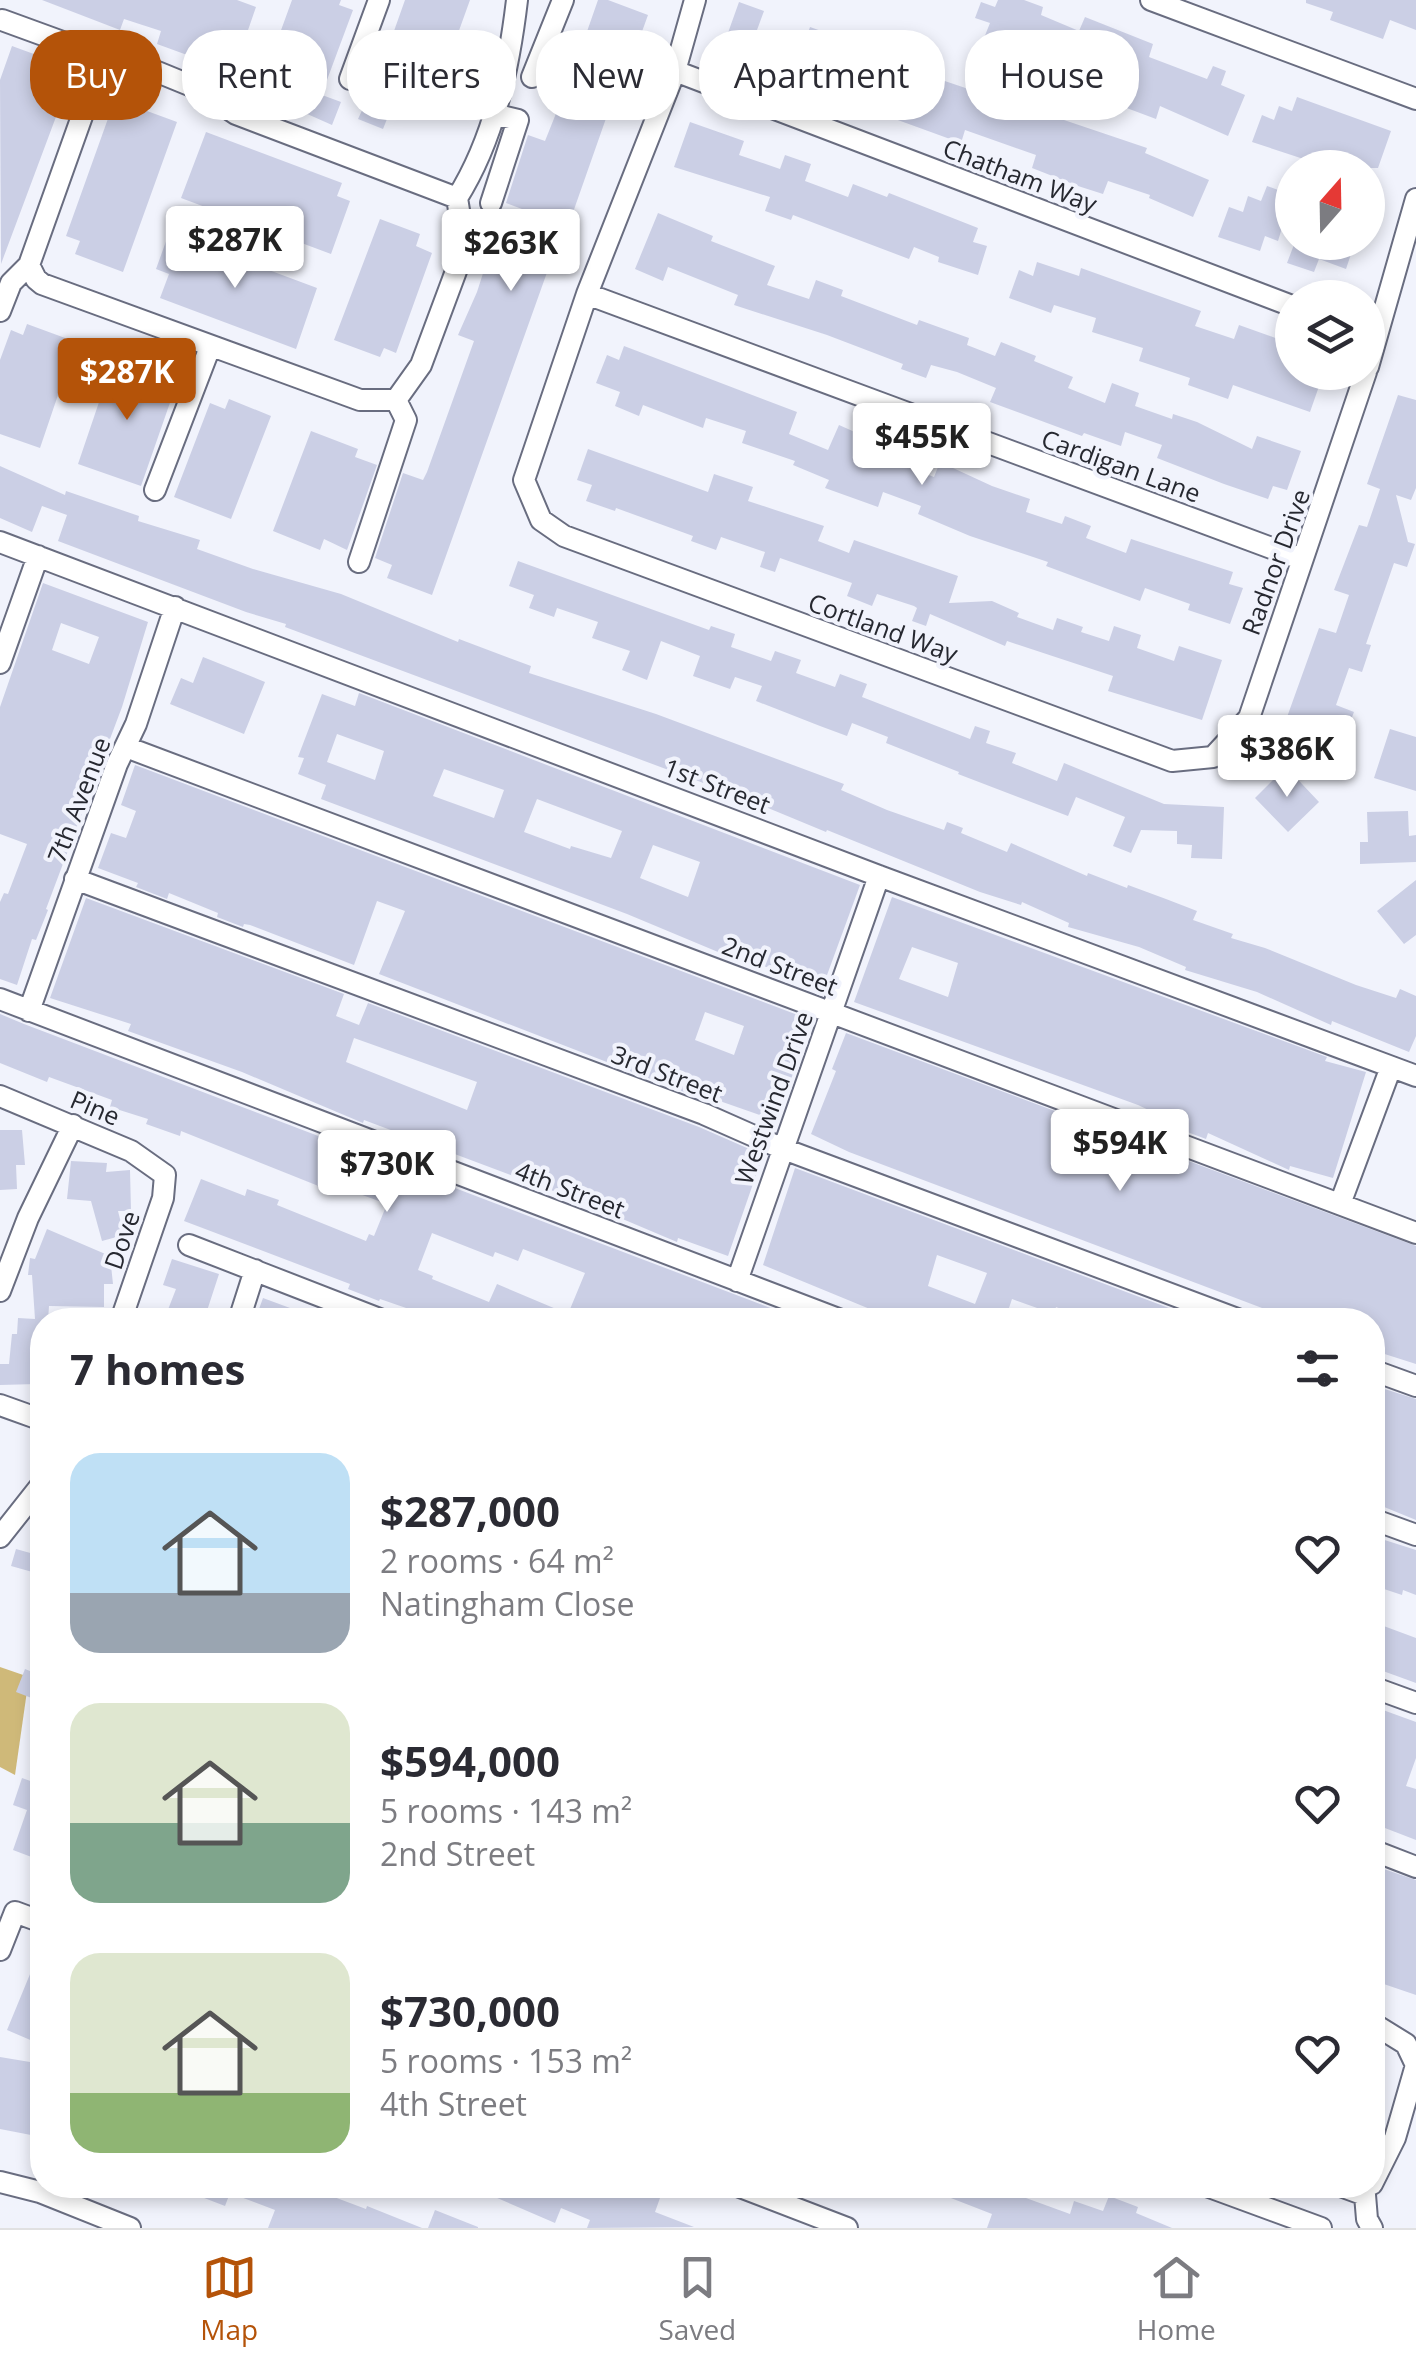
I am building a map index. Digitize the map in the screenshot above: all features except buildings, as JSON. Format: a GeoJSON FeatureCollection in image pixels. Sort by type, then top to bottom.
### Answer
{"type":"FeatureCollection","features":[{"type":"Feature","properties":{"kind":"street"},"geometry":{"type":"LineString","coordinates":[[368,30],[380,0]]}},
{"type":"Feature","properties":{"kind":"street"},"geometry":{"type":"LineString","coordinates":[[513,30],[517,0]]}},
{"type":"Feature","properties":{"kind":"street"},"geometry":{"type":"LineString","coordinates":[[532,78],[561,0]]}},
{"type":"Feature","properties":{"kind":"street"},"geometry":{"type":"LineString","coordinates":[[679,56],[696,0]]}},
{"type":"Feature","properties":{"kind":"street"},"geometry":{"type":"LineString","coordinates":[[1152,0],[1416,99]]}},
{"type":"Feature","properties":{"kind":"street"},"geometry":{"type":"LineString","coordinates":[[2,20],[30,30]]}},
{"type":"Feature","properties":{"kind":"street"},"geometry":{"type":"LineString","coordinates":[[162,74],[198,88],[236,114],[457,198]]}},
{"type":"Feature","properties":{"kind":"street","name":"Chatham Way"},"geometry":{"type":"LineString","coordinates":[[679,74],[1275,300]]}},
{"type":"Feature","properties":{"kind":"street"},"geometry":{"type":"LineString","coordinates":[[0,310],[11,283],[29,265],[81,120]]}},
{"type":"Feature","properties":{"kind":"street"},"geometry":{"type":"LineString","coordinates":[[396,400],[422,365],[465,247],[457,198],[492,120]]}},
{"type":"Feature","properties":{"kind":"street"},"geometry":{"type":"LineString","coordinates":[[490,203],[516,120]]}},
{"type":"Feature","properties":{"kind":"street"},"geometry":{"type":"LineString","coordinates":[[587,294],[655,120]]}},
{"type":"Feature","properties":{"kind":"street","name":"Radnor Drive"},"geometry":{"type":"LineString","coordinates":[[1385,295],[1416,198]]}},
{"type":"Feature","properties":{"kind":"street"},"geometry":{"type":"LineString","coordinates":[[29,265],[42,284],[210,347],[360,400],[396,400]]}},
{"type":"Feature","properties":{"kind":"street","name":"Cortland Way"},"geometry":{"type":"LineString","coordinates":[[587,294],[524,480],[542,520],[564,536],[1172,761],[1214,757]]}},
{"type":"Feature","properties":{"kind":"street","name":"Cardigan Lane"},"geometry":{"type":"LineString","coordinates":[[587,294],[1301,559]]}},
{"type":"Feature","properties":{"kind":"street"},"geometry":{"type":"LineString","coordinates":[[155,490],[210,347]]}},
{"type":"Feature","properties":{"kind":"street","name":"Radnor Drive"},"geometry":{"type":"LineString","coordinates":[[1214,757],[1249,718],[1361,390]]}},
{"type":"Feature","properties":{"kind":"street"},"geometry":{"type":"LineString","coordinates":[[359,562],[406,420],[396,400]]}},
{"type":"Feature","properties":{"kind":"street","name":"1st Street"},"geometry":{"type":"LineString","coordinates":[[0,542],[1416,1076]]}},
{"type":"Feature","properties":{"kind":"street"},"geometry":{"type":"LineString","coordinates":[[0,663],[38,556]]}},
{"type":"Feature","properties":{"kind":"street","name":"7th Avenue"},"geometry":{"type":"LineString","coordinates":[[29,1010],[174,607]]}},
{"type":"Feature","properties":{"kind":"street","name":"2nd Street"},"geometry":{"type":"LineString","coordinates":[[126,748],[1416,1233]]}},
{"type":"Feature","properties":{"kind":"street","name":"Westwind Drive"},"geometry":{"type":"LineString","coordinates":[[737,1281],[879,876]]}},
{"type":"Feature","properties":{"kind":"street","name":"3rd Street"},"geometry":{"type":"LineString","coordinates":[[74,879],[704,1114],[781,1148],[1208,1308]]}},
{"type":"Feature","properties":{"kind":"street","name":"4th Street"},"geometry":{"type":"LineString","coordinates":[[0,1000],[809,1308]]}},
{"type":"Feature","properties":{"kind":"street"},"geometry":{"type":"LineString","coordinates":[[1340,1204],[1391,1067]]}},
{"type":"Feature","properties":{"kind":"street","name":"Pine"},"geometry":{"type":"LineString","coordinates":[[0,1096],[131,1151],[166,1175]]}},
{"type":"Feature","properties":{"kind":"street"},"geometry":{"type":"LineString","coordinates":[[0,1291],[28,1218],[73,1125]]}},
{"type":"Feature","properties":{"kind":"street","name":"Dove"},"geometry":{"type":"LineString","coordinates":[[125,1308],[166,1175]]}},
{"type":"Feature","properties":{"kind":"street"},"geometry":{"type":"LineString","coordinates":[[189,1245],[352,1308]]}},
{"type":"Feature","properties":{"kind":"street"},"geometry":{"type":"LineString","coordinates":[[243,1308],[256,1270]]}},
{"type":"Feature","properties":{"kind":"street"},"geometry":{"type":"LineString","coordinates":[[1385,1375],[1416,1386]]}},
{"type":"Feature","properties":{"kind":"street"},"geometry":{"type":"LineString","coordinates":[[0,1405],[30,1416]]}},
{"type":"Feature","properties":{"kind":"street"},"geometry":{"type":"LineString","coordinates":[[0,1537],[30,1499]]}},
{"type":"Feature","properties":{"kind":"street"},"geometry":{"type":"LineString","coordinates":[[1385,1524],[1416,1535]]}},
{"type":"Feature","properties":{"kind":"street"},"geometry":{"type":"LineString","coordinates":[[1385,1692],[1416,1704]]}},
{"type":"Feature","properties":{"kind":"street"},"geometry":{"type":"LineString","coordinates":[[1385,1855],[1416,1868]]}},
{"type":"Feature","properties":{"kind":"street"},"geometry":{"type":"LineString","coordinates":[[0,1950],[15,1912],[30,1918]]}},
{"type":"Feature","properties":{"kind":"street"},"geometry":{"type":"LineString","coordinates":[[1385,2031],[1406,2044],[1416,2065],[1395,2138],[1385,2158]]}},
{"type":"Feature","properties":{"kind":"street"},"geometry":{"type":"LineString","coordinates":[[0,2182],[30,2190]]}},
{"type":"Feature","properties":{"kind":"street"},"geometry":{"type":"LineString","coordinates":[[55,2198],[130,2228]]}},
{"type":"Feature","properties":{"kind":"street"},"geometry":{"type":"LineString","coordinates":[[768,2198],[847,2228]]}},
{"type":"Feature","properties":{"kind":"street"},"geometry":{"type":"LineString","coordinates":[[1239,2198],[1321,2228]]}},
{"type":"Feature","properties":{"kind":"street"},"geometry":{"type":"LineString","coordinates":[[1369,2198],[1367,2219],[1372,2228]]}},
{"type":"Feature","properties":{"kind":"shaded area"},"geometry":{"type":"Polygon","coordinates":[[[0,1667],[29,1677],[15,1775],[0,1767],[0,1667]]]}}]}
